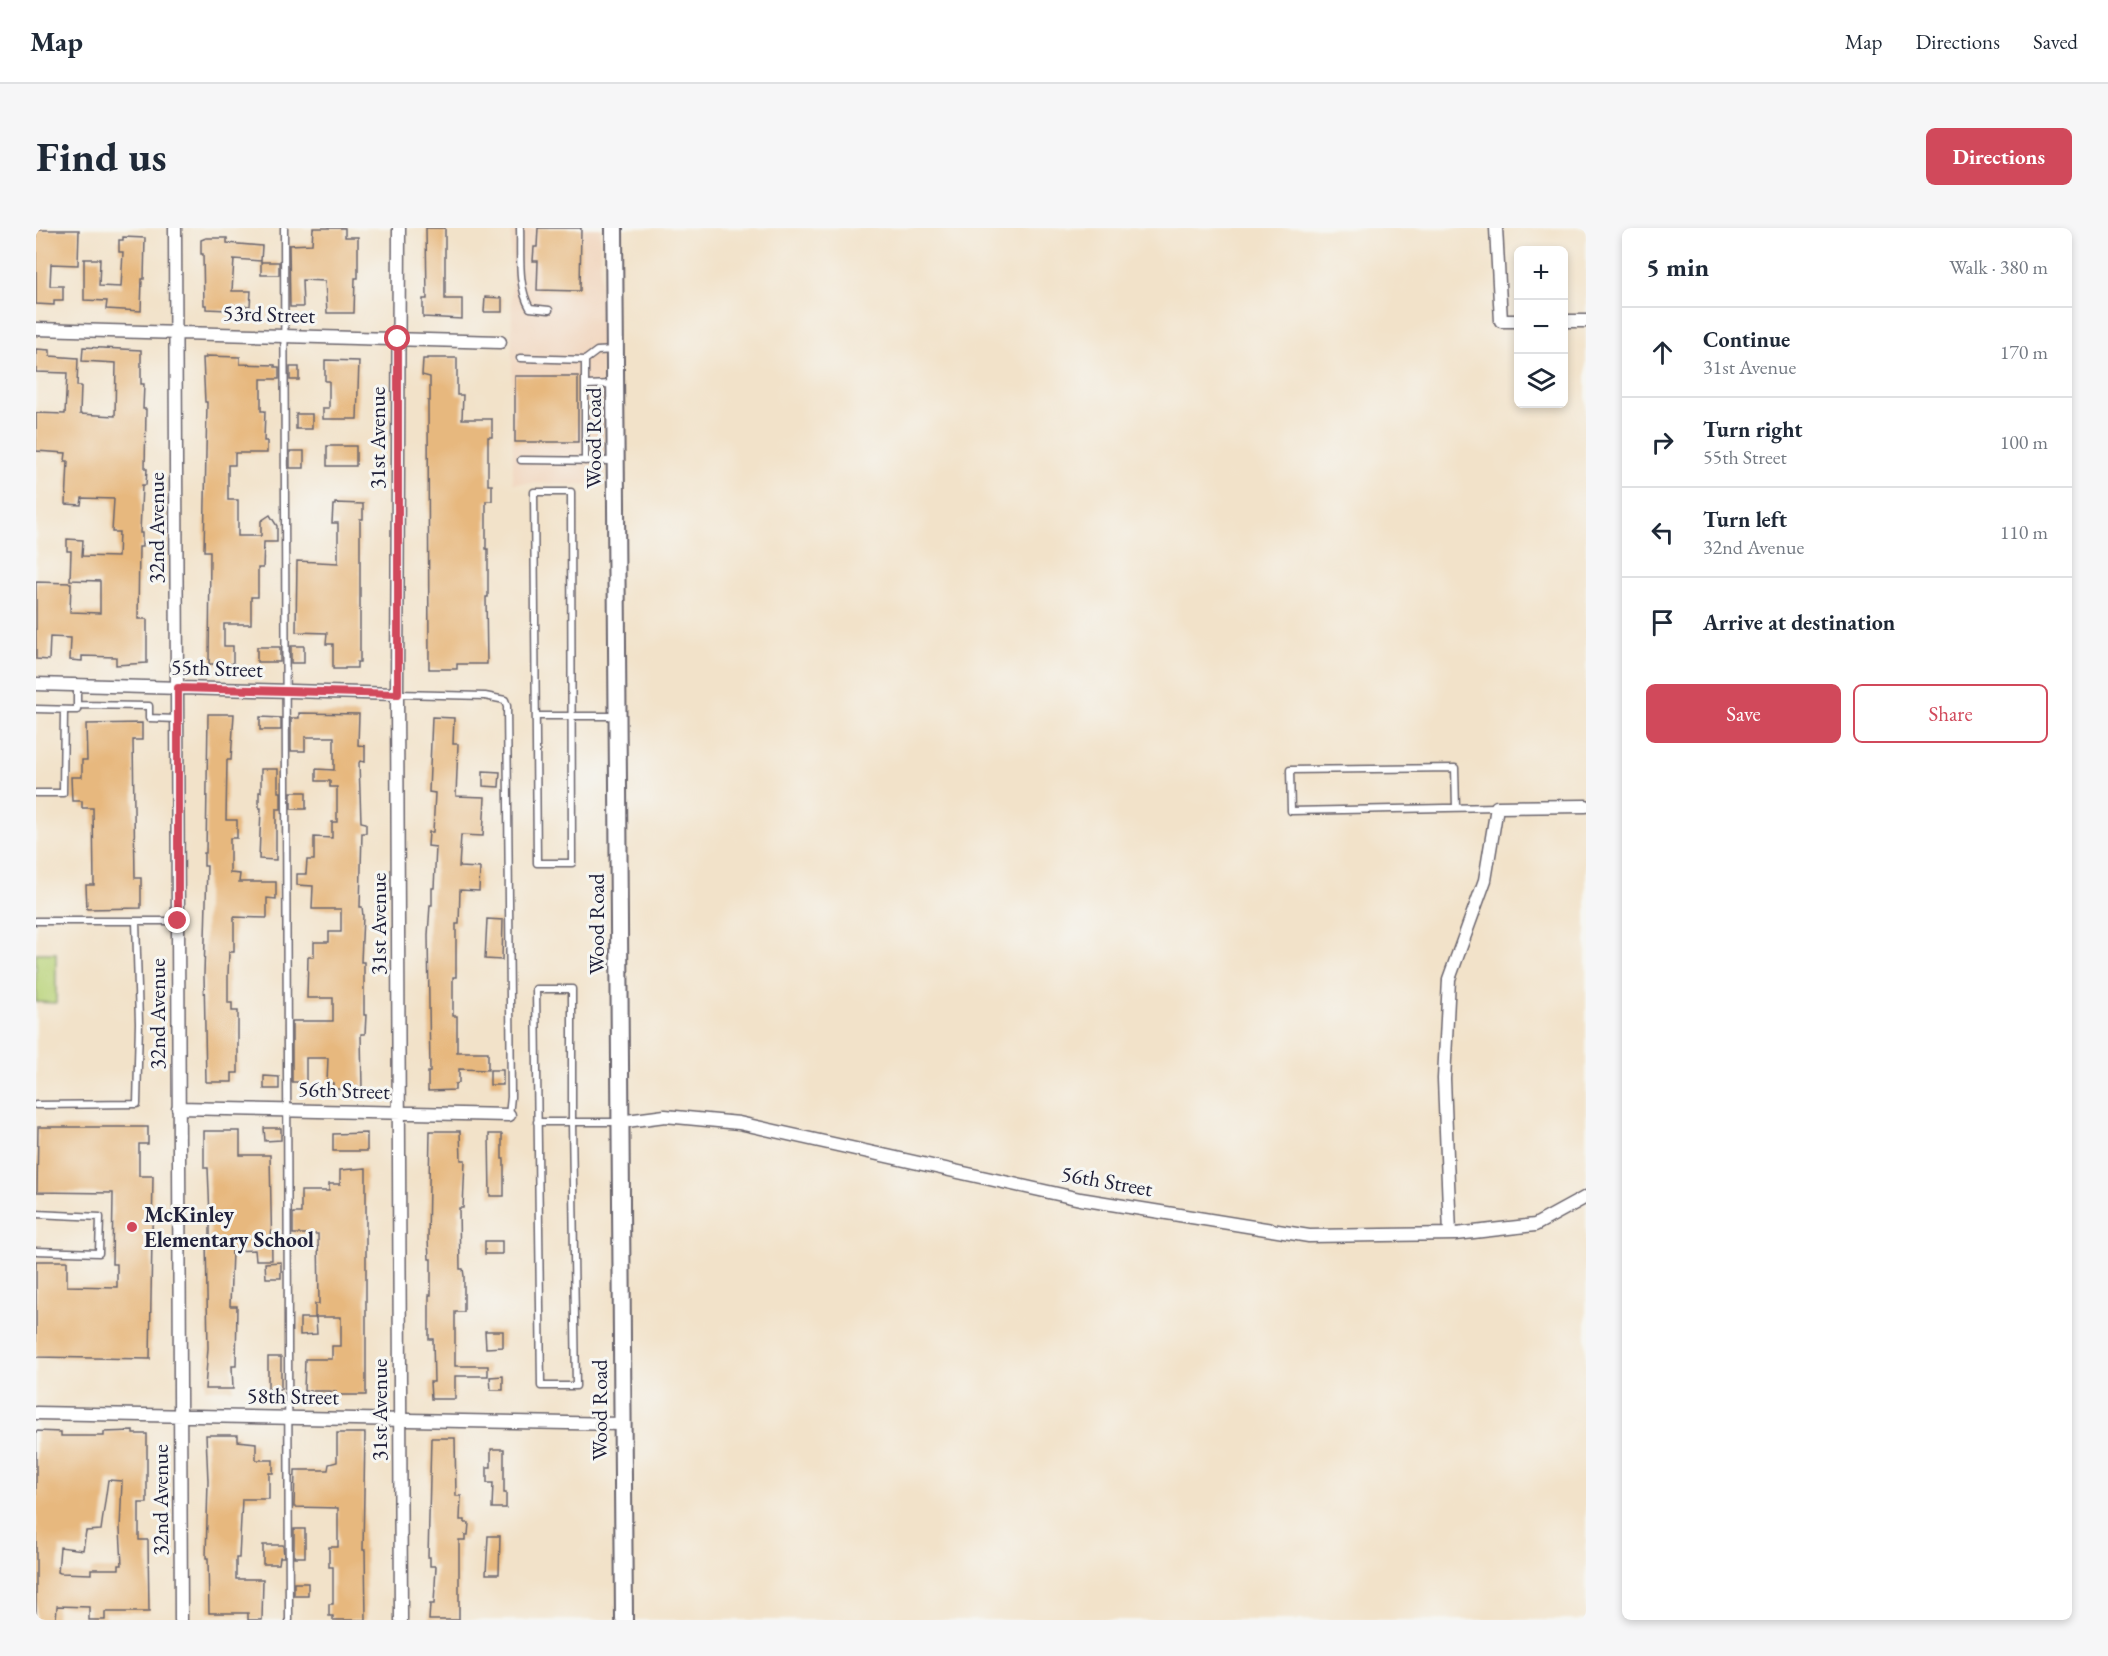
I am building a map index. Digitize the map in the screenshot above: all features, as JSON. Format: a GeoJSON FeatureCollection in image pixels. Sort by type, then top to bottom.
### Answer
{"type":"FeatureCollection","features":[{"type":"Feature","properties":{"kind":"street","name":"32nd Avenue"},"geometry":{"type":"LineString","coordinates":[[176,228],[181,1620]]}},
{"type":"Feature","properties":{"kind":"street","name":"31st Avenue"},"geometry":{"type":"LineString","coordinates":[[399,228],[401,1620]]}},
{"type":"Feature","properties":{"kind":"street","name":"Wood Road"},"geometry":{"type":"LineString","coordinates":[[614,228],[624,1620]]}},
{"type":"Feature","properties":{"kind":"street"},"geometry":{"type":"LineString","coordinates":[[1496,228],[1501,321],[1514,321]]}},
{"type":"Feature","properties":{"kind":"street"},"geometry":{"type":"LineString","coordinates":[[1568,321],[1586,321]]}},
{"type":"Feature","properties":{"kind":"street","name":"53rd Street"},"geometry":{"type":"LineString","coordinates":[[36,329],[500,342]]}},
{"type":"Feature","properties":{"kind":"street","name":"55th Street"},"geometry":{"type":"LineString","coordinates":[[36,684],[398,694]]}},
{"type":"Feature","properties":{"kind":"street"},"geometry":{"type":"LineString","coordinates":[[1450,1234],[1444,1079],[1449,979],[1485,880],[1497,807],[1586,806]]}},
{"type":"Feature","properties":{"kind":"street","name":"56th Street"},"geometry":{"type":"LineString","coordinates":[[178,1108],[509,1115]]}},
{"type":"Feature","properties":{"kind":"street","name":"56th Street"},"geometry":{"type":"LineString","coordinates":[[620,1122],[665,1116],[740,1123],[1080,1199],[1309,1236],[1450,1234],[1535,1225],[1586,1197]]}},
{"type":"Feature","properties":{"kind":"street","name":"58th Street"},"geometry":{"type":"LineString","coordinates":[[36,1413],[621,1424]]}},
{"type":"Feature","properties":{"kind":"lane"},"geometry":{"type":"LineString","coordinates":[[284,228],[289,1620]]}},
{"type":"Feature","properties":{"kind":"lane"},"geometry":{"type":"LineString","coordinates":[[520,228],[524,298],[530,308],[549,310]]}},
{"type":"Feature","properties":{"kind":"lane"},"geometry":{"type":"LineString","coordinates":[[520,358],[585,360],[597,351],[615,350]]}},
{"type":"Feature","properties":{"kind":"lane"},"geometry":{"type":"LineString","coordinates":[[585,360],[585,460]]}},
{"type":"Feature","properties":{"kind":"lane"},"geometry":{"type":"LineString","coordinates":[[586,385],[615,384]]}},
{"type":"Feature","properties":{"kind":"lane"},"geometry":{"type":"LineString","coordinates":[[521,460],[615,460]]}},
{"type":"Feature","properties":{"kind":"lane"},"geometry":{"type":"LineString","coordinates":[[534,492],[571,492],[572,863],[537,863],[536,716],[534,492]]}},
{"type":"Feature","properties":{"kind":"lane"},"geometry":{"type":"LineString","coordinates":[[36,709],[77,710],[76,685]]}},
{"type":"Feature","properties":{"kind":"lane"},"geometry":{"type":"LineString","coordinates":[[398,694],[491,697],[505,700],[507,706],[511,1085],[509,1115]]}},
{"type":"Feature","properties":{"kind":"lane"},"geometry":{"type":"LineString","coordinates":[[77,705],[149,706],[150,718],[178,719]]}},
{"type":"Feature","properties":{"kind":"lane"},"geometry":{"type":"LineString","coordinates":[[36,793],[63,793],[64,710]]}},
{"type":"Feature","properties":{"kind":"lane"},"geometry":{"type":"LineString","coordinates":[[536,716],[617,717]]}},
{"type":"Feature","properties":{"kind":"lane"},"geometry":{"type":"LineString","coordinates":[[1456,808],[1455,768],[1290,770],[1292,811],[1456,808],[1497,807]]}},
{"type":"Feature","properties":{"kind":"lane"},"geometry":{"type":"LineString","coordinates":[[36,921],[178,921]]}},
{"type":"Feature","properties":{"kind":"lane"},"geometry":{"type":"LineString","coordinates":[[36,1105],[137,1104],[139,1023],[136,921]]}},
{"type":"Feature","properties":{"kind":"lane"},"geometry":{"type":"LineString","coordinates":[[536,988],[573,988],[572,1122],[576,1386],[541,1386],[536,988]]}},
{"type":"Feature","properties":{"kind":"lane"},"geometry":{"type":"LineString","coordinates":[[537,1122],[620,1122]]}},
{"type":"Feature","properties":{"kind":"lane"},"geometry":{"type":"LineString","coordinates":[[36,1214],[100,1217],[99,1252],[36,1251]]}},
{"type":"Feature","properties":{"kind":"shaded area"},"geometry":{"type":"Polygon","coordinates":[[[511,228],[600,228],[604,485],[513,483],[511,228]]]}},
{"type":"Feature","properties":{"kind":"green space"},"geometry":{"type":"Polygon","coordinates":[[[36,953],[56,953],[56,1003],[36,1002],[36,953]]]}},
{"type":"Feature","properties":{"kind":"building"},"geometry":{"type":"Polygon","coordinates":[[[313,228],[345,228],[345,237],[358,237],[358,278],[355,278],[354,313],[327,313],[325,281],[302,280],[303,307],[290,307],[289,245],[312,244],[313,228]]]}},
{"type":"Feature","properties":{"kind":"building"},"geometry":{"type":"Polygon","coordinates":[[[426,228],[445,228],[445,299],[462,299],[462,319],[423,317],[423,299],[427,299],[426,228]]]}},
{"type":"Feature","properties":{"kind":"building"},"geometry":{"type":"Polygon","coordinates":[[[538,228],[581,228],[580,291],[537,290],[538,261],[533,261],[534,247],[537,247],[538,228]]]}},
{"type":"Feature","properties":{"kind":"building"},"geometry":{"type":"Polygon","coordinates":[[[36,230],[79,230],[78,265],[51,264],[50,286],[63,286],[63,300],[54,300],[54,305],[36,304],[36,230]]]}},
{"type":"Feature","properties":{"kind":"building"},"geometry":{"type":"Polygon","coordinates":[[[123,237],[145,238],[141,311],[106,309],[107,301],[84,300],[84,259],[100,259],[99,286],[121,287],[123,252],[119,252],[119,240],[123,240],[123,237]]]}},
{"type":"Feature","properties":{"kind":"building"},"geometry":{"type":"Polygon","coordinates":[[[227,238],[227,243],[262,246],[261,261],[234,259],[232,291],[251,291],[250,306],[228,305],[228,310],[206,309],[201,240],[227,238]]]}},
{"type":"Feature","properties":{"kind":"building"},"geometry":{"type":"Polygon","coordinates":[[[261,262],[279,262],[279,275],[261,275],[261,262]]]}},
{"type":"Feature","properties":{"kind":"building"},"geometry":{"type":"Polygon","coordinates":[[[485,297],[502,298],[502,312],[484,312],[485,297]]]}},
{"type":"Feature","properties":{"kind":"building"},"geometry":{"type":"Polygon","coordinates":[[[83,347],[141,350],[141,384],[144,384],[143,409],[146,409],[145,469],[147,469],[146,485],[142,485],[140,533],[142,533],[142,547],[139,547],[138,619],[147,619],[147,663],[116,665],[116,657],[82,656],[82,661],[70,660],[71,638],[50,637],[49,660],[36,659],[36,582],[71,583],[70,612],[100,613],[100,581],[70,580],[71,551],[67,551],[67,539],[83,540],[82,556],[118,557],[119,532],[112,532],[114,499],[82,498],[81,505],[66,504],[68,461],[65,461],[66,453],[36,451],[36,413],[65,414],[67,373],[36,372],[36,349],[50,350],[50,356],[78,358],[77,386],[81,386],[80,414],[115,416],[116,363],[82,361],[83,347]]]}},
{"type":"Feature","properties":{"kind":"building"},"geometry":{"type":"Polygon","coordinates":[[[206,356],[240,357],[240,364],[279,367],[279,379],[261,379],[261,411],[265,411],[264,441],[267,441],[267,453],[235,453],[235,465],[228,465],[228,500],[238,500],[238,536],[261,536],[261,521],[270,515],[277,526],[277,542],[264,542],[263,568],[258,568],[258,597],[251,597],[251,624],[224,624],[224,646],[233,646],[233,664],[209,664],[210,551],[204,551],[207,402],[205,402],[203,358],[206,356]]]}},
{"type":"Feature","properties":{"kind":"building"},"geometry":{"type":"Polygon","coordinates":[[[457,358],[457,395],[463,395],[462,419],[492,419],[492,437],[488,437],[488,485],[492,485],[492,501],[486,501],[487,664],[457,664],[457,669],[429,669],[428,401],[430,401],[430,377],[422,375],[423,359],[457,358]]]}},
{"type":"Feature","properties":{"kind":"building"},"geometry":{"type":"Polygon","coordinates":[[[325,360],[359,361],[357,419],[323,419],[323,408],[329,408],[329,381],[325,381],[325,360]]]}},
{"type":"Feature","properties":{"kind":"building"},"geometry":{"type":"Polygon","coordinates":[[[290,367],[299,367],[299,380],[290,380],[290,367]]]}},
{"type":"Feature","properties":{"kind":"building"},"geometry":{"type":"Polygon","coordinates":[[[515,376],[578,376],[578,442],[515,442],[515,376]]]}},
{"type":"Feature","properties":{"kind":"building"},"geometry":{"type":"Polygon","coordinates":[[[296,414],[312,414],[312,429],[296,429],[296,414]]]}},
{"type":"Feature","properties":{"kind":"building"},"geometry":{"type":"Polygon","coordinates":[[[327,446],[356,446],[356,466],[327,466],[327,446]]]}},
{"type":"Feature","properties":{"kind":"building"},"geometry":{"type":"Polygon","coordinates":[[[290,451],[304,451],[304,468],[290,468],[290,451]]]}},
{"type":"Feature","properties":{"kind":"building"},"geometry":{"type":"Polygon","coordinates":[[[335,503],[363,504],[363,519],[360,519],[360,662],[357,662],[357,668],[333,669],[333,644],[326,644],[327,633],[296,632],[297,561],[338,563],[338,523],[332,523],[335,503]]]}},
{"type":"Feature","properties":{"kind":"building"},"geometry":{"type":"Polygon","coordinates":[[[291,646],[304,646],[304,663],[291,663],[291,646]]]}},
{"type":"Feature","properties":{"kind":"building"},"geometry":{"type":"Polygon","coordinates":[[[257,647],[280,647],[280,662],[257,662],[257,647]]]}},
{"type":"Feature","properties":{"kind":"building"},"geometry":{"type":"Polygon","coordinates":[[[299,713],[359,714],[358,745],[365,746],[365,762],[360,761],[359,763],[361,822],[366,823],[366,833],[362,833],[360,907],[362,907],[363,916],[361,962],[364,962],[364,1015],[366,1015],[365,1034],[361,1034],[362,1089],[333,1089],[333,1083],[327,1083],[328,1058],[306,1058],[306,1082],[292,1082],[292,1021],[333,1021],[333,998],[307,998],[308,957],[314,957],[314,942],[329,942],[329,932],[341,932],[341,909],[312,909],[313,886],[297,885],[297,874],[306,874],[307,860],[314,860],[314,837],[332,838],[332,822],[337,822],[337,787],[330,787],[330,781],[316,781],[316,769],[334,770],[334,737],[305,737],[305,751],[291,751],[291,718],[299,718],[299,713]]]}},
{"type":"Feature","properties":{"kind":"building"},"geometry":{"type":"Polygon","coordinates":[[[208,714],[234,714],[231,760],[227,760],[226,820],[237,820],[237,838],[230,838],[230,873],[240,874],[239,882],[276,882],[276,899],[267,898],[267,918],[234,917],[234,952],[229,952],[228,1003],[232,1003],[232,1011],[238,1011],[238,1073],[232,1073],[232,1082],[206,1082],[204,975],[207,866],[204,866],[204,853],[206,853],[208,714]]]}},
{"type":"Feature","properties":{"kind":"building"},"geometry":{"type":"Polygon","coordinates":[[[260,717],[281,718],[281,730],[260,730],[260,717]]]}},
{"type":"Feature","properties":{"kind":"building"},"geometry":{"type":"Polygon","coordinates":[[[432,717],[454,718],[453,744],[458,744],[456,796],[485,797],[483,836],[461,835],[459,867],[480,868],[479,891],[460,890],[459,924],[456,924],[456,977],[453,977],[453,1016],[457,1016],[457,1052],[488,1052],[488,1070],[459,1069],[459,1083],[455,1084],[455,1090],[428,1091],[428,1072],[430,1072],[428,935],[436,847],[428,846],[429,832],[433,832],[435,793],[429,792],[432,717]]]}},
{"type":"Feature","properties":{"kind":"building"},"geometry":{"type":"Polygon","coordinates":[[[142,723],[142,740],[133,740],[135,878],[141,878],[141,908],[87,909],[86,885],[94,885],[93,808],[82,808],[82,801],[72,801],[71,777],[82,777],[82,760],[87,760],[86,724],[142,723]]]}},
{"type":"Feature","properties":{"kind":"building"},"geometry":{"type":"Polygon","coordinates":[[[261,769],[278,769],[281,809],[276,809],[276,860],[259,859],[261,769]]]}},
{"type":"Feature","properties":{"kind":"building"},"geometry":{"type":"Polygon","coordinates":[[[483,771],[500,772],[499,787],[483,786],[483,771]]]}},
{"type":"Feature","properties":{"kind":"building"},"geometry":{"type":"Polygon","coordinates":[[[291,792],[306,792],[306,809],[291,809],[291,792]]]}},
{"type":"Feature","properties":{"kind":"building"},"geometry":{"type":"Polygon","coordinates":[[[487,919],[503,920],[502,960],[485,959],[487,919]]]}},
{"type":"Feature","properties":{"kind":"building"},"geometry":{"type":"Polygon","coordinates":[[[490,1070],[503,1070],[503,1085],[490,1085],[490,1070]]]}},
{"type":"Feature","properties":{"kind":"building"},"geometry":{"type":"Polygon","coordinates":[[[264,1076],[279,1077],[279,1089],[264,1089],[264,1076]]]}},
{"type":"Feature","properties":{"kind":"building","name":"McKinley Elementary School"},"geometry":{"type":"Polygon","coordinates":[[[38,1127],[148,1127],[148,1144],[139,1144],[139,1176],[153,1176],[150,1359],[36,1357],[36,1261],[67,1261],[67,1286],[117,1287],[117,1264],[112,1264],[113,1193],[37,1192],[38,1127]]]}},
{"type":"Feature","properties":{"kind":"building"},"geometry":{"type":"Polygon","coordinates":[[[264,1128],[281,1128],[281,1140],[265,1141],[264,1128]]]}},
{"type":"Feature","properties":{"kind":"building"},"geometry":{"type":"Polygon","coordinates":[[[204,1131],[240,1131],[240,1155],[270,1155],[272,1260],[256,1260],[255,1250],[232,1251],[230,1306],[237,1306],[236,1366],[232,1366],[233,1389],[205,1389],[208,1348],[206,1240],[210,1240],[210,1217],[208,1168],[204,1168],[204,1131]]]}},
{"type":"Feature","properties":{"kind":"building"},"geometry":{"type":"Polygon","coordinates":[[[430,1131],[460,1131],[461,1160],[465,1160],[463,1208],[459,1208],[460,1269],[463,1269],[464,1276],[464,1312],[455,1312],[455,1366],[488,1366],[488,1376],[455,1376],[455,1399],[431,1399],[430,1382],[434,1382],[433,1339],[429,1339],[430,1131]]]}},
{"type":"Feature","properties":{"kind":"building"},"geometry":{"type":"Polygon","coordinates":[[[367,1133],[367,1151],[333,1151],[333,1134],[367,1133]]]}},
{"type":"Feature","properties":{"kind":"building"},"geometry":{"type":"Polygon","coordinates":[[[489,1134],[502,1134],[504,1196],[490,1196],[489,1134]]]}},
{"type":"Feature","properties":{"kind":"building"},"geometry":{"type":"Polygon","coordinates":[[[366,1168],[366,1395],[336,1395],[336,1392],[329,1391],[304,1391],[305,1359],[332,1359],[332,1346],[341,1346],[341,1317],[315,1317],[315,1304],[319,1304],[318,1234],[293,1234],[293,1213],[301,1213],[301,1191],[329,1191],[329,1184],[340,1184],[340,1170],[366,1168]]]}},
{"type":"Feature","properties":{"kind":"building"},"geometry":{"type":"Polygon","coordinates":[[[485,1241],[502,1241],[502,1254],[485,1254],[485,1241]]]}},
{"type":"Feature","properties":{"kind":"building"},"geometry":{"type":"Polygon","coordinates":[[[281,1262],[281,1278],[266,1278],[265,1263],[281,1262]]]}},
{"type":"Feature","properties":{"kind":"building"},"geometry":{"type":"Polygon","coordinates":[[[300,1318],[316,1318],[317,1334],[300,1335],[300,1318]]]}},
{"type":"Feature","properties":{"kind":"building"},"geometry":{"type":"Polygon","coordinates":[[[485,1331],[503,1331],[503,1347],[486,1348],[485,1331]]]}},
{"type":"Feature","properties":{"kind":"building"},"geometry":{"type":"Polygon","coordinates":[[[268,1357],[281,1357],[281,1389],[268,1389],[268,1357]]]}},
{"type":"Feature","properties":{"kind":"building"},"geometry":{"type":"Polygon","coordinates":[[[503,1376],[503,1390],[491,1390],[490,1377],[503,1376]]]}},
{"type":"Feature","properties":{"kind":"building"},"geometry":{"type":"Polygon","coordinates":[[[36,1431],[61,1432],[61,1436],[104,1436],[104,1432],[133,1431],[133,1434],[147,1434],[147,1503],[139,1503],[139,1540],[148,1540],[149,1612],[105,1612],[105,1620],[89,1620],[89,1607],[57,1606],[56,1620],[36,1620],[36,1431]],[[108,1480],[101,1530],[86,1531],[83,1550],[60,1547],[58,1572],[91,1574],[91,1569],[119,1569],[119,1565],[122,1565],[120,1529],[122,1481],[108,1480]]]}},
{"type":"Feature","properties":{"kind":"building"},"geometry":{"type":"Polygon","coordinates":[[[337,1433],[365,1433],[363,1550],[365,1550],[366,1620],[333,1620],[333,1616],[329,1616],[329,1604],[333,1604],[333,1567],[329,1567],[329,1547],[338,1547],[338,1508],[294,1507],[295,1470],[328,1470],[329,1464],[337,1462],[337,1433]]]}},
{"type":"Feature","properties":{"kind":"building"},"geometry":{"type":"Polygon","coordinates":[[[206,1435],[238,1435],[238,1441],[256,1443],[256,1460],[273,1460],[273,1473],[269,1473],[269,1499],[242,1499],[239,1558],[236,1558],[236,1579],[263,1579],[262,1620],[248,1620],[248,1613],[209,1613],[208,1558],[206,1558],[208,1481],[206,1435]]]}},
{"type":"Feature","properties":{"kind":"building"},"geometry":{"type":"Polygon","coordinates":[[[431,1438],[455,1438],[456,1496],[461,1496],[460,1520],[469,1523],[468,1535],[465,1535],[465,1540],[459,1540],[459,1620],[429,1620],[430,1604],[434,1604],[436,1566],[430,1566],[430,1557],[428,1557],[431,1438]]]}},
{"type":"Feature","properties":{"kind":"building"},"geometry":{"type":"Polygon","coordinates":[[[491,1449],[504,1449],[506,1508],[492,1508],[493,1483],[487,1483],[487,1467],[491,1467],[491,1449]]]}},
{"type":"Feature","properties":{"kind":"building"},"geometry":{"type":"Polygon","coordinates":[[[294,1529],[305,1529],[305,1557],[294,1557],[294,1529]]]}},
{"type":"Feature","properties":{"kind":"building"},"geometry":{"type":"Polygon","coordinates":[[[488,1536],[500,1536],[499,1574],[486,1574],[488,1536]]]}},
{"type":"Feature","properties":{"kind":"building"},"geometry":{"type":"Polygon","coordinates":[[[263,1545],[283,1545],[284,1557],[280,1557],[279,1564],[263,1564],[263,1545]]]}},
{"type":"Feature","properties":{"kind":"building"},"geometry":{"type":"Polygon","coordinates":[[[294,1583],[308,1583],[308,1596],[294,1596],[294,1583]]]}},
{"type":"Feature","properties":{"kind":"place","name":"McKinley Elementary School"},"geometry":{"type":"Point","coordinates":[132,1227]}},
{"type":"Feature","properties":{"kind":"route"},"geometry":{"type":"LineString","coordinates":[[178,921],[178,688],[398,694],[398,339]]}}]}
